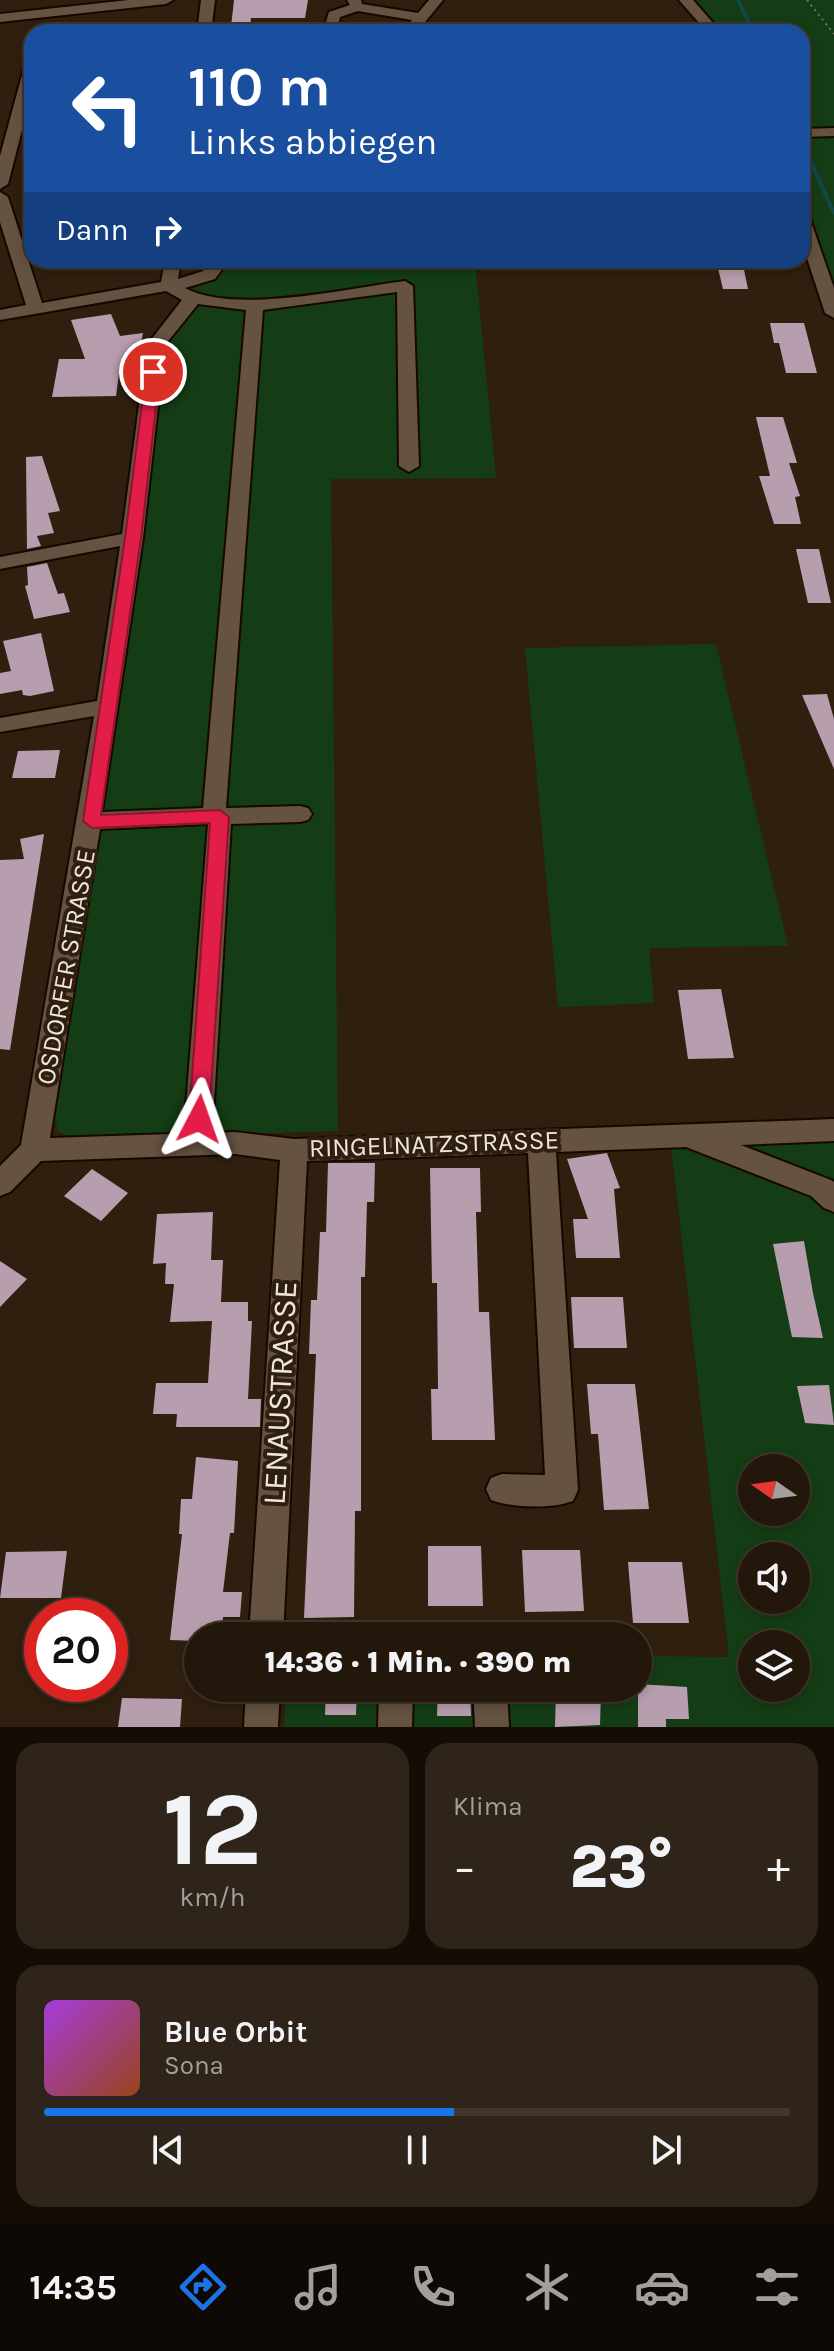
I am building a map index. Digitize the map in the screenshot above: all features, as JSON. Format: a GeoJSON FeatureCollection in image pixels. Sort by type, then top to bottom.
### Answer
{"type":"FeatureCollection","features":[{"type":"Feature","properties":{"kind":"street"},"geometry":{"type":"LineString","coordinates":[[0,18],[166,0]]}},
{"type":"Feature","properties":{"kind":"street"},"geometry":{"type":"LineString","coordinates":[[205,24],[208,0]]}},
{"type":"Feature","properties":{"kind":"street"},"geometry":{"type":"LineString","coordinates":[[416,24],[436,0]]}},
{"type":"Feature","properties":{"kind":"street"},"geometry":{"type":"LineString","coordinates":[[686,0],[707,24]]}},
{"type":"Feature","properties":{"kind":"street"},"geometry":{"type":"LineString","coordinates":[[332,24],[334,15],[355,4],[421,18]]}},
{"type":"Feature","properties":{"kind":"street"},"geometry":{"type":"LineString","coordinates":[[33,24],[33,17],[39,12]]}},
{"type":"Feature","properties":{"kind":"street"},"geometry":{"type":"LineString","coordinates":[[0,184],[15,98],[24,80]]}},
{"type":"Feature","properties":{"kind":"street"},"geometry":{"type":"LineString","coordinates":[[810,133],[834,132]]}},
{"type":"Feature","properties":{"kind":"street"},"geometry":{"type":"LineString","coordinates":[[0,197],[36,309]]}},
{"type":"Feature","properties":{"kind":"street"},"geometry":{"type":"LineString","coordinates":[[810,242],[834,313]]}},
{"type":"Feature","properties":{"kind":"street"},"geometry":{"type":"LineString","coordinates":[[169,286],[172,268]]}},
{"type":"Feature","properties":{"kind":"street"},"geometry":{"type":"LineString","coordinates":[[0,315],[169,286],[209,275],[215,268]]}},
{"type":"Feature","properties":{"kind":"street"},"geometry":{"type":"LineString","coordinates":[[169,286],[191,298],[255,306],[405,286],[409,466]]}},
{"type":"Feature","properties":{"kind":"street","name":"OSDORFER STRASSE"},"geometry":{"type":"LineString","coordinates":[[34,1150],[92,821],[133,538],[156,345],[161,332],[191,305],[191,298]]}},
{"type":"Feature","properties":{"kind":"street"},"geometry":{"type":"LineString","coordinates":[[199,1119],[217,816],[255,306]]}},
{"type":"Feature","properties":{"kind":"street"},"geometry":{"type":"LineString","coordinates":[[0,563],[133,538]]}},
{"type":"Feature","properties":{"kind":"street"},"geometry":{"type":"LineString","coordinates":[[0,725],[85,709],[107,708]]}},
{"type":"Feature","properties":{"kind":"street"},"geometry":{"type":"LineString","coordinates":[[92,821],[300,814]]}},
{"type":"Feature","properties":{"kind":"street","name":"RINGELNATZSTRASSE"},"geometry":{"type":"LineString","coordinates":[[34,1150],[235,1143],[294,1150],[834,1130]]}},
{"type":"Feature","properties":{"kind":"street"},"geometry":{"type":"LineString","coordinates":[[681,1134],[821,1188],[834,1200]]}},
{"type":"Feature","properties":{"kind":"street"},"geometry":{"type":"LineString","coordinates":[[502,1489],[562,1490],[541,1139]]}},
{"type":"Feature","properties":{"kind":"street"},"geometry":{"type":"LineString","coordinates":[[0,1184],[34,1150]]}},
{"type":"Feature","properties":{"kind":"street","name":"LENAUSTRASSE"},"geometry":{"type":"LineString","coordinates":[[267,1622],[294,1150]]}},
{"type":"Feature","properties":{"kind":"street"},"geometry":{"type":"LineString","coordinates":[[261,1727],[262,1702]]}},
{"type":"Feature","properties":{"kind":"street"},"geometry":{"type":"LineString","coordinates":[[395,1727],[396,1702]]}},
{"type":"Feature","properties":{"kind":"street"},"geometry":{"type":"LineString","coordinates":[[491,1702],[492,1727]]}},
{"type":"Feature","properties":{"kind":"path"},"geometry":{"type":"LineString","coordinates":[[807,0],[834,34]]}},
{"type":"Feature","properties":{"kind":"green space"},"geometry":{"type":"Polygon","coordinates":[[[690,0],[834,0],[834,292],[810,223],[810,24],[711,24],[690,0]]]}},
{"type":"Feature","properties":{"kind":"green space"},"geometry":{"type":"Polygon","coordinates":[[[225,268],[476,268],[496,478],[331,479],[338,1131],[73,1139],[58,1131],[54,1115],[167,344],[171,333],[203,302],[201,294],[192,289],[217,278],[225,268]]]}},
{"type":"Feature","properties":{"kind":"green space"},"geometry":{"type":"Polygon","coordinates":[[[716,644],[788,946],[649,948],[654,1003],[558,1007],[525,648],[716,644]]]}},
{"type":"Feature","properties":{"kind":"green space"},"geometry":{"type":"Polygon","coordinates":[[[834,1141],[834,1727],[284,1727],[285,1702],[652,1702],[652,1656],[729,1657],[671,1145],[834,1141]]]}},
{"type":"Feature","properties":{"kind":"building"},"geometry":{"type":"Polygon","coordinates":[[[234,0],[308,0],[305,18],[251,18],[250,24],[231,24],[234,0]]]}},
{"type":"Feature","properties":{"kind":"building"},"geometry":{"type":"Polygon","coordinates":[[[718,268],[744,268],[748,289],[723,289],[718,268]]]}},
{"type":"Feature","properties":{"kind":"building"},"geometry":{"type":"Polygon","coordinates":[[[111,314],[120,336],[143,333],[135,374],[119,374],[116,396],[52,397],[59,359],[85,359],[71,320],[111,314]]]}},
{"type":"Feature","properties":{"kind":"building"},"geometry":{"type":"Polygon","coordinates":[[[770,323],[804,323],[817,373],[786,373],[779,343],[774,343],[770,323]]]}},
{"type":"Feature","properties":{"kind":"building"},"geometry":{"type":"Polygon","coordinates":[[[756,417],[783,417],[797,463],[789,463],[800,496],[795,497],[801,524],[774,524],[759,476],[770,476],[756,417]]]}},
{"type":"Feature","properties":{"kind":"building"},"geometry":{"type":"Polygon","coordinates":[[[42,456],[60,511],[48,513],[54,533],[37,536],[41,546],[27,549],[26,457],[42,456]]]}},
{"type":"Feature","properties":{"kind":"building"},"geometry":{"type":"Polygon","coordinates":[[[796,549],[819,549],[831,603],[808,603],[796,549]]]}},
{"type":"Feature","properties":{"kind":"building"},"geometry":{"type":"Polygon","coordinates":[[[47,563],[58,594],[64,593],[70,612],[34,619],[25,586],[28,585],[27,567],[47,563]]]}},
{"type":"Feature","properties":{"kind":"building"},"geometry":{"type":"Polygon","coordinates":[[[41,633],[54,691],[30,696],[23,695],[22,690],[0,694],[0,673],[11,671],[3,641],[41,633]]]}},
{"type":"Feature","properties":{"kind":"building"},"geometry":{"type":"Polygon","coordinates":[[[827,694],[834,719],[834,769],[802,695],[827,694]]]}},
{"type":"Feature","properties":{"kind":"building"},"geometry":{"type":"Polygon","coordinates":[[[60,750],[55,778],[12,778],[18,751],[60,750]]]}},
{"type":"Feature","properties":{"kind":"building"},"geometry":{"type":"Polygon","coordinates":[[[44,834],[10,1050],[0,1049],[0,860],[24,859],[20,839],[44,834]]]}},
{"type":"Feature","properties":{"kind":"building"},"geometry":{"type":"Polygon","coordinates":[[[721,989],[734,1058],[688,1059],[678,990],[721,989]]]}},
{"type":"Feature","properties":{"kind":"building"},"geometry":{"type":"Polygon","coordinates":[[[607,1153],[620,1188],[614,1189],[620,1258],[576,1258],[573,1219],[588,1219],[567,1159],[607,1153]]]}},
{"type":"Feature","properties":{"kind":"building"},"geometry":{"type":"Polygon","coordinates":[[[328,1163],[375,1163],[374,1202],[367,1202],[365,1277],[361,1277],[361,1511],[355,1511],[354,1617],[304,1618],[316,1354],[309,1354],[311,1300],[317,1300],[320,1232],[326,1232],[328,1163]]]}},
{"type":"Feature","properties":{"kind":"building"},"geometry":{"type":"Polygon","coordinates":[[[430,1168],[480,1168],[481,1212],[476,1212],[479,1312],[489,1312],[495,1440],[432,1440],[431,1389],[438,1389],[437,1283],[432,1283],[430,1168]]]}},
{"type":"Feature","properties":{"kind":"building"},"geometry":{"type":"Polygon","coordinates":[[[92,1169],[128,1193],[101,1221],[64,1196],[92,1169]]]}},
{"type":"Feature","properties":{"kind":"building"},"geometry":{"type":"Polygon","coordinates":[[[213,1212],[211,1260],[223,1260],[221,1302],[248,1302],[248,1321],[252,1321],[248,1399],[261,1399],[260,1427],[176,1427],[177,1414],[153,1414],[156,1383],[208,1383],[212,1321],[170,1322],[174,1284],[165,1284],[166,1263],[153,1264],[157,1214],[213,1212]]]}},
{"type":"Feature","properties":{"kind":"building"},"geometry":{"type":"Polygon","coordinates":[[[804,1241],[823,1338],[792,1337],[773,1244],[804,1241]]]}},
{"type":"Feature","properties":{"kind":"building"},"geometry":{"type":"Polygon","coordinates":[[[0,1261],[27,1279],[0,1307],[0,1261]]]}},
{"type":"Feature","properties":{"kind":"building"},"geometry":{"type":"Polygon","coordinates":[[[571,1297],[623,1297],[627,1348],[574,1348],[571,1297]]]}},
{"type":"Feature","properties":{"kind":"building"},"geometry":{"type":"Polygon","coordinates":[[[587,1384],[635,1384],[649,1509],[604,1510],[598,1434],[591,1434],[587,1384]]]}},
{"type":"Feature","properties":{"kind":"building"},"geometry":{"type":"Polygon","coordinates":[[[829,1385],[834,1425],[805,1423],[797,1386],[829,1385]]]}},
{"type":"Feature","properties":{"kind":"building"},"geometry":{"type":"Polygon","coordinates":[[[196,1457],[238,1461],[234,1533],[230,1533],[223,1592],[242,1592],[240,1617],[223,1617],[222,1622],[184,1622],[184,1640],[170,1640],[182,1534],[179,1534],[181,1499],[192,1499],[196,1457]]]}},
{"type":"Feature","properties":{"kind":"building"},"geometry":{"type":"Polygon","coordinates":[[[428,1546],[481,1546],[483,1606],[428,1606],[428,1546]]]}},
{"type":"Feature","properties":{"kind":"building"},"geometry":{"type":"Polygon","coordinates":[[[522,1550],[580,1550],[584,1611],[525,1612],[522,1550]]]}},
{"type":"Feature","properties":{"kind":"building"},"geometry":{"type":"Polygon","coordinates":[[[67,1551],[61,1598],[0,1598],[6,1552],[67,1551]]]}},
{"type":"Feature","properties":{"kind":"building"},"geometry":{"type":"Polygon","coordinates":[[[628,1562],[682,1562],[689,1623],[633,1622],[628,1562]]]}},
{"type":"Feature","properties":{"kind":"building"},"geometry":{"type":"Polygon","coordinates":[[[652,1685],[687,1687],[689,1719],[666,1719],[666,1727],[638,1727],[638,1702],[652,1702],[652,1685]]]}},
{"type":"Feature","properties":{"kind":"building"},"geometry":{"type":"Polygon","coordinates":[[[128,1698],[182,1699],[180,1727],[118,1727],[121,1702],[128,1702],[128,1698]]]}},
{"type":"Feature","properties":{"kind":"building"},"geometry":{"type":"Polygon","coordinates":[[[325,1702],[356,1702],[356,1715],[325,1715],[325,1702]]]}},
{"type":"Feature","properties":{"kind":"building"},"geometry":{"type":"Polygon","coordinates":[[[438,1702],[470,1702],[471,1716],[437,1716],[438,1702]]]}},
{"type":"Feature","properties":{"kind":"building"},"geometry":{"type":"Polygon","coordinates":[[[556,1702],[601,1702],[600,1725],[555,1727],[556,1702]]]}},
{"type":"Feature","properties":{"kind":"waterway"},"geometry":{"type":"LineString","coordinates":[[738,0],[749,24]]}},
{"type":"Feature","properties":{"kind":"waterway"},"geometry":{"type":"LineString","coordinates":[[810,160],[834,213]]}},
{"type":"Feature","properties":{"kind":"route"},"geometry":{"type":"LineString","coordinates":[[153,372],[133,538],[92,821],[220,817],[199,1119]]}}]}
